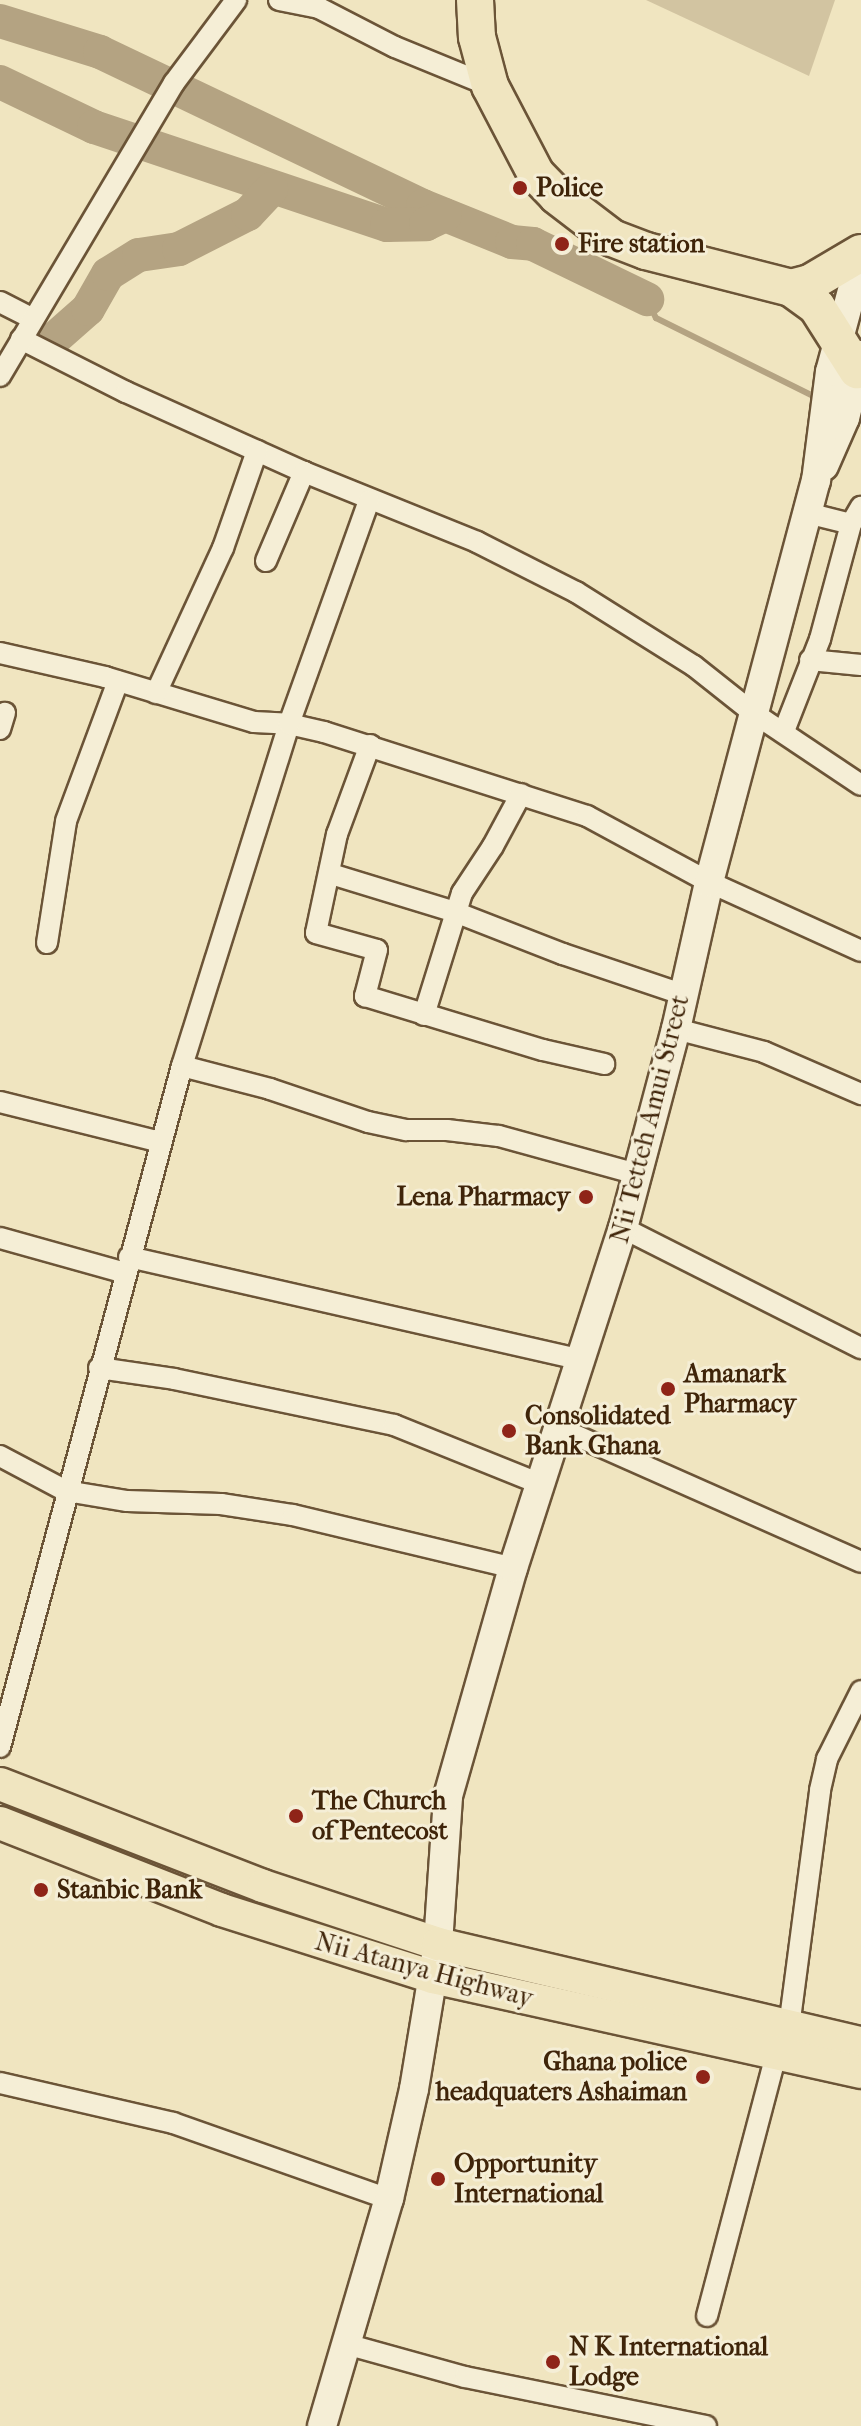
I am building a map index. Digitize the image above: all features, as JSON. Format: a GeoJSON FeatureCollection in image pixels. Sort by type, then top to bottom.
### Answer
{"type":"FeatureCollection","features":[{"type":"Feature","properties":{"kind":"highway"},"geometry":{"type":"LineString","coordinates":[[475,0],[477,37],[490,86],[536,174],[569,207],[612,238],[646,251],[791,288],[817,307],[852,354]]}},
{"type":"Feature","properties":{"kind":"highway"},"geometry":{"type":"LineString","coordinates":[[791,288],[810,283],[861,255]]}},
{"type":"Feature","properties":{"kind":"main road","name":"Nii Tetteh Amui Street"},"geometry":{"type":"LineString","coordinates":[[322,2426],[389,2199],[414,2089],[438,1944],[448,1796],[513,1568],[561,1429],[623,1228],[676,1029],[752,712],[816,481],[824,401],[852,354],[861,255]]}},
{"type":"Feature","properties":{"kind":"main road"},"geometry":{"type":"LineString","coordinates":[[0,1784],[263,1886],[438,1944],[782,2041],[861,2043]]}},
{"type":"Feature","properties":{"kind":"main road","name":"Nii Atanya Highway"},"geometry":{"type":"LineString","coordinates":[[0,1823],[222,1910],[433,1977],[782,2041],[861,2072]]}},
{"type":"Feature","properties":{"kind":"street"},"geometry":{"type":"LineString","coordinates":[[0,376],[31,318],[174,83],[236,0]]}},
{"type":"Feature","properties":{"kind":"street"},"geometry":{"type":"LineString","coordinates":[[279,0],[319,8],[395,47],[490,86]]}},
{"type":"Feature","properties":{"kind":"street"},"geometry":{"type":"LineString","coordinates":[[0,302],[31,318]]}},
{"type":"Feature","properties":{"kind":"street"},"geometry":{"type":"LineString","coordinates":[[21,339],[369,501],[477,542],[576,592],[694,666],[752,712],[861,785]]}},
{"type":"Feature","properties":{"kind":"street"},"geometry":{"type":"LineString","coordinates":[[156,693],[223,548],[257,451]]}},
{"type":"Feature","properties":{"kind":"street"},"geometry":{"type":"LineString","coordinates":[[266,561],[304,472]]}},
{"type":"Feature","properties":{"kind":"street"},"geometry":{"type":"LineString","coordinates":[[0,1747],[182,1066],[289,724],[369,501]]}},
{"type":"Feature","properties":{"kind":"street"},"geometry":{"type":"LineString","coordinates":[[784,731],[824,626],[856,516],[807,513]]}},
{"type":"Feature","properties":{"kind":"street"},"geometry":{"type":"LineString","coordinates":[[0,653],[118,681],[254,722],[289,724],[370,745],[521,794],[616,828],[709,882],[861,951]]}},
{"type":"Feature","properties":{"kind":"street"},"geometry":{"type":"LineString","coordinates":[[810,660],[861,665]]}},
{"type":"Feature","properties":{"kind":"street"},"geometry":{"type":"LineString","coordinates":[[47,943],[66,821],[118,681]]}},
{"type":"Feature","properties":{"kind":"street"},"geometry":{"type":"LineString","coordinates":[[370,745],[337,834],[331,874],[316,933],[377,950],[365,996],[604,1064]]}},
{"type":"Feature","properties":{"kind":"street"},"geometry":{"type":"LineString","coordinates":[[424,1015],[455,912],[521,794]]}},
{"type":"Feature","properties":{"kind":"street"},"geometry":{"type":"LineString","coordinates":[[331,874],[455,912],[563,954],[682,994]]}},
{"type":"Feature","properties":{"kind":"street"},"geometry":{"type":"LineString","coordinates":[[676,1029],[764,1052],[861,1094]]}},
{"type":"Feature","properties":{"kind":"street"},"geometry":{"type":"LineString","coordinates":[[182,1066],[270,1089],[368,1122],[406,1130],[447,1130],[499,1136],[637,1174]]}},
{"type":"Feature","properties":{"kind":"street"},"geometry":{"type":"LineString","coordinates":[[0,1102],[161,1142]]}},
{"type":"Feature","properties":{"kind":"street"},"geometry":{"type":"LineString","coordinates":[[623,1228],[861,1348]]}},
{"type":"Feature","properties":{"kind":"street"},"geometry":{"type":"LineString","coordinates":[[0,1238],[583,1360]]}},
{"type":"Feature","properties":{"kind":"street"},"geometry":{"type":"LineString","coordinates":[[99,1368],[188,1382],[394,1425],[541,1484]]}},
{"type":"Feature","properties":{"kind":"street"},"geometry":{"type":"LineString","coordinates":[[561,1429],[861,1562]]}},
{"type":"Feature","properties":{"kind":"street"},"geometry":{"type":"LineString","coordinates":[[0,1456],[66,1491],[127,1501],[221,1504],[293,1515],[513,1568]]}},
{"type":"Feature","properties":{"kind":"street"},"geometry":{"type":"LineString","coordinates":[[707,2316],[782,2041],[827,1759],[861,1691]]}},
{"type":"Feature","properties":{"kind":"street"},"geometry":{"type":"LineString","coordinates":[[0,2083],[173,2123],[389,2199]]}},
{"type":"Feature","properties":{"kind":"street"},"geometry":{"type":"LineString","coordinates":[[346,2344],[465,2377],[706,2426]]}},
{"type":"Feature","properties":{"kind":"shaded area"},"geometry":{"type":"Polygon","coordinates":[[[646,0],[835,0],[809,76],[646,0]]]}},
{"type":"Feature","properties":{"kind":"waterway"},"geometry":{"type":"LineString","coordinates":[[0,21],[100,52],[423,206],[512,242],[533,244],[647,299]]}},
{"type":"Feature","properties":{"kind":"waterway"},"geometry":{"type":"LineString","coordinates":[[0,82],[94,127],[387,225],[426,224],[445,215]]}},
{"type":"Feature","properties":{"kind":"waterway"},"geometry":{"type":"LineString","coordinates":[[54,339],[88,309],[108,274],[139,255],[179,249],[248,214],[271,189]]}},
{"type":"Feature","properties":{"kind":"waterway"},"geometry":{"type":"LineString","coordinates":[[647,299],[656,318],[817,398]]}},
{"type":"Feature","properties":{"kind":"place","name":"Police"},"geometry":{"type":"Point","coordinates":[520,188]}},
{"type":"Feature","properties":{"kind":"place","name":"Fire station"},"geometry":{"type":"Point","coordinates":[562,244]}},
{"type":"Feature","properties":{"kind":"place","name":"Lena Pharmacy"},"geometry":{"type":"Point","coordinates":[586,1197]}},
{"type":"Feature","properties":{"kind":"place","name":"Amanark Pharmacy"},"geometry":{"type":"Point","coordinates":[668,1389]}},
{"type":"Feature","properties":{"kind":"place","name":"Consolidated Bank Ghana"},"geometry":{"type":"Point","coordinates":[509,1431]}},
{"type":"Feature","properties":{"kind":"place","name":"The Church of Pentecost"},"geometry":{"type":"Point","coordinates":[296,1816]}},
{"type":"Feature","properties":{"kind":"place","name":"Stanbic Bank"},"geometry":{"type":"Point","coordinates":[41,1890]}},
{"type":"Feature","properties":{"kind":"place","name":"Ghana police headquaters Ashaiman"},"geometry":{"type":"Point","coordinates":[703,2077]}},
{"type":"Feature","properties":{"kind":"place","name":"Opportunity International"},"geometry":{"type":"Point","coordinates":[438,2179]}},
{"type":"Feature","properties":{"kind":"place","name":"N K International Lodge"},"geometry":{"type":"Point","coordinates":[553,2362]}}]}
